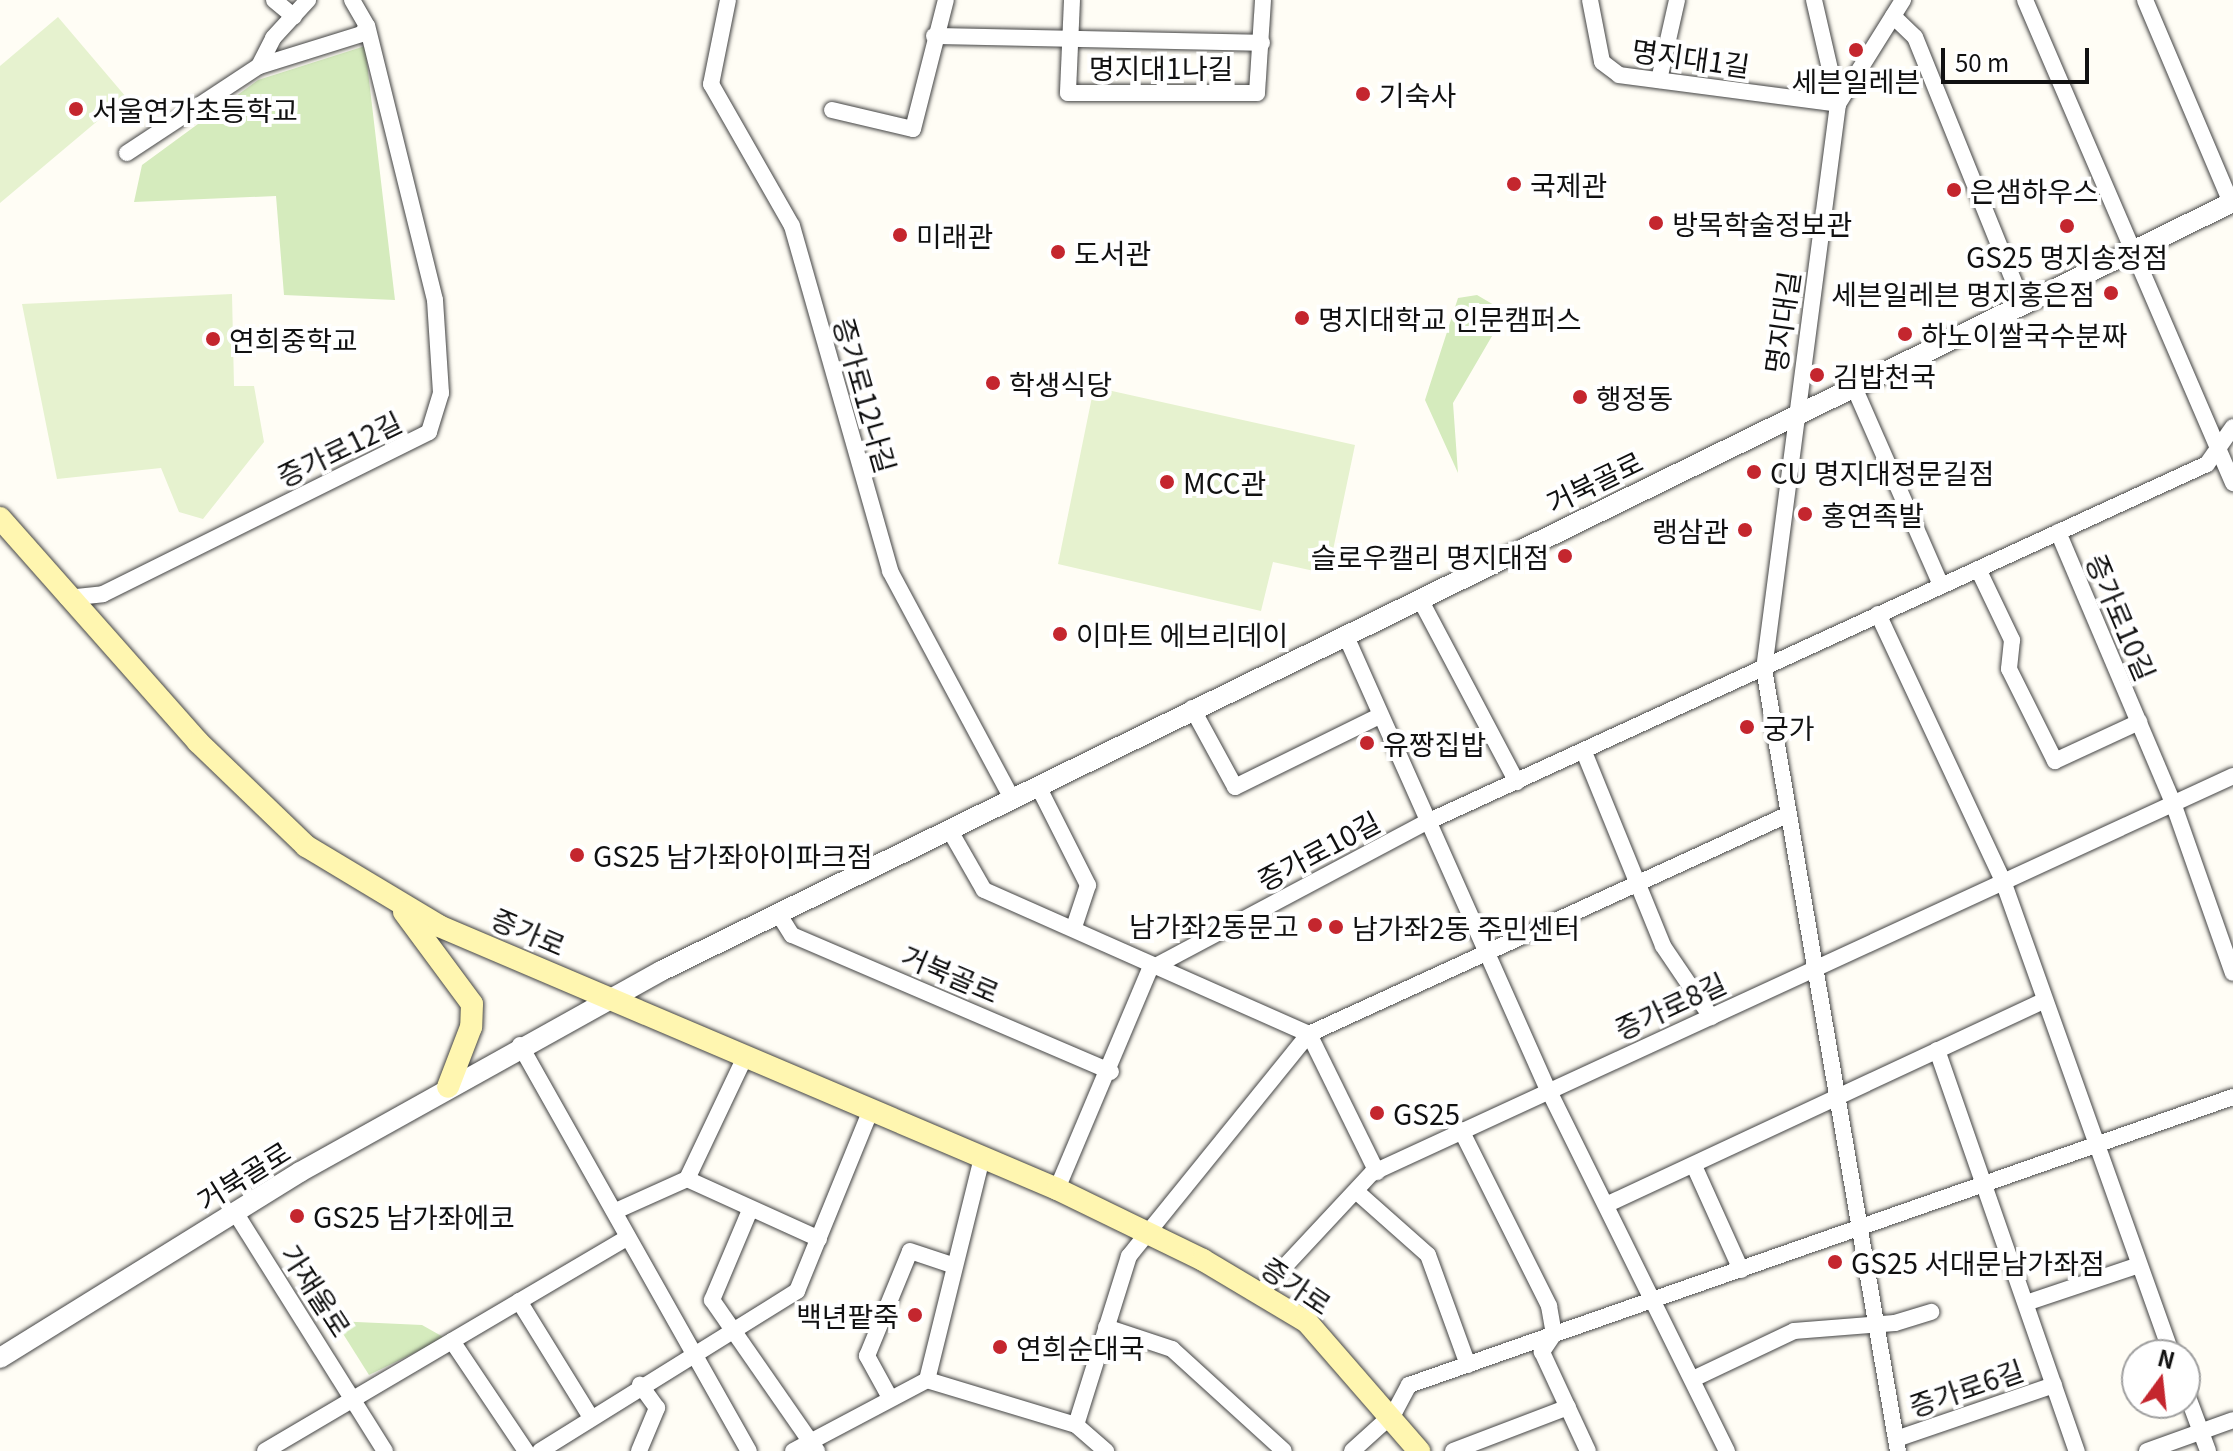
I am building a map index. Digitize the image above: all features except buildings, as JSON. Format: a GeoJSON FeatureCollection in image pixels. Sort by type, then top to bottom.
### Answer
{"type":"FeatureCollection","features":[{"type":"Feature","properties":{"kind":"main road","name":"증가로"},"geometry":{"type":"LineString","coordinates":[[0,518],[67,598],[270,816],[393,899],[439,926],[611,998],[744,1059],[1057,1189],[1149,1233],[1307,1322],[1394,1413],[1419,1451]]}},
{"type":"Feature","properties":{"kind":"main road"},"geometry":{"type":"LineString","coordinates":[[393,899],[472,1004],[471,1027],[448,1087]]}},
{"type":"Feature","properties":{"kind":"street"},"geometry":{"type":"LineString","coordinates":[[274,0],[294,17]]}},
{"type":"Feature","properties":{"kind":"street"},"geometry":{"type":"LineString","coordinates":[[259,66],[308,0]]}},
{"type":"Feature","properties":{"kind":"street","name":"증가로12길"},"geometry":{"type":"LineString","coordinates":[[67,598],[103,594],[429,432],[441,393],[435,300],[367,26],[352,0]]}},
{"type":"Feature","properties":{"kind":"street","name":"증가로12나길"},"geometry":{"type":"LineString","coordinates":[[728,0],[711,84],[792,226],[890,571],[1011,797]]}},
{"type":"Feature","properties":{"kind":"street"},"geometry":{"type":"LineString","coordinates":[[832,110],[913,129],[934,36],[946,0]]}},
{"type":"Feature","properties":{"kind":"street","name":"명지대1나길"},"geometry":{"type":"LineString","coordinates":[[1072,0],[1068,93],[1257,93],[1263,0]]}},
{"type":"Feature","properties":{"kind":"street","name":"명지대1길"},"geometry":{"type":"LineString","coordinates":[[1590,0],[1602,62],[1619,75],[1838,104]]}},
{"type":"Feature","properties":{"kind":"street"},"geometry":{"type":"LineString","coordinates":[[1659,80],[1677,0]]}},
{"type":"Feature","properties":{"kind":"street","name":"명지대길"},"geometry":{"type":"LineString","coordinates":[[1794,416],[1838,104],[1814,0]]}},
{"type":"Feature","properties":{"kind":"street"},"geometry":{"type":"LineString","coordinates":[[1838,104],[1903,0]]}},
{"type":"Feature","properties":{"kind":"street"},"geometry":{"type":"LineString","coordinates":[[2025,0],[2233,483]]}},
{"type":"Feature","properties":{"kind":"street","name":"거북골로"},"geometry":{"type":"LineString","coordinates":[[0,1358],[235,1212],[520,1045],[1011,797],[1039,788],[1192,708],[1421,601],[2232,202],[2145,0]]}},
{"type":"Feature","properties":{"kind":"street"},"geometry":{"type":"LineString","coordinates":[[1893,16],[1915,37],[2023,304]]}},
{"type":"Feature","properties":{"kind":"street"},"geometry":{"type":"LineString","coordinates":[[127,153],[259,66],[362,34],[367,26]]}},
{"type":"Feature","properties":{"kind":"street","name":"명지대1나길"},"geometry":{"type":"LineString","coordinates":[[934,36],[1262,43]]}},
{"type":"Feature","properties":{"kind":"street"},"geometry":{"type":"LineString","coordinates":[[1854,387],[1941,585]]}},
{"type":"Feature","properties":{"kind":"street"},"geometry":{"type":"LineString","coordinates":[[1794,416],[1764,669],[1811,965],[1857,1223]]}},
{"type":"Feature","properties":{"kind":"street","name":"증가로10길"},"geometry":{"type":"LineString","coordinates":[[1150,969],[1425,823],[2207,464],[2233,427]]}},
{"type":"Feature","properties":{"kind":"street","name":"증가로10길"},"geometry":{"type":"LineString","coordinates":[[2058,532],[2173,803]]}},
{"type":"Feature","properties":{"kind":"street","name":"증가로10길"},"geometry":{"type":"LineString","coordinates":[[1978,569],[2012,640],[2009,669],[2055,761],[2139,722]]}},
{"type":"Feature","properties":{"kind":"street"},"geometry":{"type":"LineString","coordinates":[[1421,601],[1517,782]]}},
{"type":"Feature","properties":{"kind":"street"},"geometry":{"type":"LineString","coordinates":[[1878,614],[2003,881],[2166,1339]]}},
{"type":"Feature","properties":{"kind":"street"},"geometry":{"type":"LineString","coordinates":[[1345,634],[1377,717],[1425,823]]}},
{"type":"Feature","properties":{"kind":"street"},"geometry":{"type":"LineString","coordinates":[[1192,708],[1235,787],[1377,717]]}},
{"type":"Feature","properties":{"kind":"street"},"geometry":{"type":"LineString","coordinates":[[1584,752],[1641,884],[1663,946],[1711,1017]]}},
{"type":"Feature","properties":{"kind":"street","name":"증가로8길"},"geometry":{"type":"LineString","coordinates":[[1259,1294],[1377,1172],[1548,1089],[1711,1017],[1811,965],[2233,776]]}},
{"type":"Feature","properties":{"kind":"street"},"geometry":{"type":"LineString","coordinates":[[1039,788],[1088,885],[1074,927]]}},
{"type":"Feature","properties":{"kind":"street"},"geometry":{"type":"LineString","coordinates":[[2173,803],[2233,973]]}},
{"type":"Feature","properties":{"kind":"street"},"geometry":{"type":"LineString","coordinates":[[1076,1425],[1129,1256],[1309,1034],[1488,958],[1787,815]]}},
{"type":"Feature","properties":{"kind":"street","name":"증가로10길"},"geometry":{"type":"LineString","coordinates":[[1425,823],[1548,1089]]}},
{"type":"Feature","properties":{"kind":"street"},"geometry":{"type":"LineString","coordinates":[[949,829],[984,890],[1074,927],[1150,969],[1309,1034],[1377,1172]]}},
{"type":"Feature","properties":{"kind":"street","name":"거북골로"},"geometry":{"type":"LineString","coordinates":[[778,913],[792,935],[1111,1072]]}},
{"type":"Feature","properties":{"kind":"street"},"geometry":{"type":"LineString","coordinates":[[1057,1189],[1111,1072],[1150,969]]}},
{"type":"Feature","properties":{"kind":"street"},"geometry":{"type":"LineString","coordinates":[[1608,1204],[1695,1168],[1835,1098],[2045,1000]]}},
{"type":"Feature","properties":{"kind":"street"},"geometry":{"type":"LineString","coordinates":[[520,1045],[618,1210],[628,1237],[697,1350],[749,1451]]}},
{"type":"Feature","properties":{"kind":"street"},"geometry":{"type":"LineString","coordinates":[[1937,1050],[1984,1180]]}},
{"type":"Feature","properties":{"kind":"street"},"geometry":{"type":"LineString","coordinates":[[618,1210],[687,1179],[744,1059]]}},
{"type":"Feature","properties":{"kind":"street"},"geometry":{"type":"LineString","coordinates":[[1548,1089],[1608,1204],[1651,1305],[1693,1379],[1727,1451]]}},
{"type":"Feature","properties":{"kind":"street"},"geometry":{"type":"LineString","coordinates":[[1352,1451],[1394,1413],[1409,1385],[1554,1334],[1651,1305],[1857,1223],[2233,1097]]}},
{"type":"Feature","properties":{"kind":"street"},"geometry":{"type":"LineString","coordinates":[[540,1451],[730,1328],[797,1291],[870,1112]]}},
{"type":"Feature","properties":{"kind":"street"},"geometry":{"type":"LineString","coordinates":[[1461,1130],[1549,1306],[1554,1334],[1542,1352],[1588,1451]]}},
{"type":"Feature","properties":{"kind":"street"},"geometry":{"type":"LineString","coordinates":[[927,1380],[982,1158]]}},
{"type":"Feature","properties":{"kind":"street"},"geometry":{"type":"LineString","coordinates":[[1695,1168],[1741,1270]]}},
{"type":"Feature","properties":{"kind":"street"},"geometry":{"type":"LineString","coordinates":[[687,1179],[819,1239]]}},
{"type":"Feature","properties":{"kind":"street","name":"증가로6길"},"geometry":{"type":"LineString","coordinates":[[1984,1180],[2077,1451]]}},
{"type":"Feature","properties":{"kind":"street"},"geometry":{"type":"LineString","coordinates":[[1357,1192],[1428,1255],[1468,1365]]}},
{"type":"Feature","properties":{"kind":"street"},"geometry":{"type":"LineString","coordinates":[[750,1210],[712,1300],[815,1446]]}},
{"type":"Feature","properties":{"kind":"street","name":"가재울로"},"geometry":{"type":"LineString","coordinates":[[235,1212],[356,1397],[385,1451]]}},
{"type":"Feature","properties":{"kind":"street","name":"증가로6길"},"geometry":{"type":"LineString","coordinates":[[1857,1223],[1897,1445],[2054,1385]]}},
{"type":"Feature","properties":{"kind":"street"},"geometry":{"type":"LineString","coordinates":[[265,1451],[628,1237]]}},
{"type":"Feature","properties":{"kind":"street"},"geometry":{"type":"LineString","coordinates":[[889,1396],[867,1356],[910,1251],[955,1266]]}},
{"type":"Feature","properties":{"kind":"street"},"geometry":{"type":"LineString","coordinates":[[2026,1303],[2139,1265]]}},
{"type":"Feature","properties":{"kind":"street"},"geometry":{"type":"LineString","coordinates":[[519,1301],[590,1416]]}},
{"type":"Feature","properties":{"kind":"street"},"geometry":{"type":"LineString","coordinates":[[1693,1379],[1794,1331],[1874,1320],[1895,1323],[1931,1312]]}},
{"type":"Feature","properties":{"kind":"street"},"geometry":{"type":"LineString","coordinates":[[1106,1327],[1172,1349],[1284,1451]]}},
{"type":"Feature","properties":{"kind":"street"},"geometry":{"type":"LineString","coordinates":[[452,1341],[526,1451]]}},
{"type":"Feature","properties":{"kind":"street"},"geometry":{"type":"LineString","coordinates":[[793,1451],[815,1446],[889,1396],[927,1380],[1076,1425],[1106,1451]]}},
{"type":"Feature","properties":{"kind":"street"},"geometry":{"type":"LineString","coordinates":[[639,1451],[657,1408],[640,1385]]}},
{"type":"Feature","properties":{"kind":"street"},"geometry":{"type":"LineString","coordinates":[[1453,1451],[1568,1407]]}},
{"type":"Feature","properties":{"kind":"street"},"geometry":{"type":"LineString","coordinates":[[2196,1419],[2208,1451]]}},
{"type":"Feature","properties":{"kind":"street"},"geometry":{"type":"LineString","coordinates":[[2147,1451],[2233,1420]]}},
{"type":"Feature","properties":{"kind":"green space"},"geometry":{"type":"Polygon","coordinates":[[[58,17],[126,97],[0,203],[0,66],[58,17]]]}},
{"type":"Feature","properties":{"kind":"green space"},"geometry":{"type":"Polygon","coordinates":[[[365,46],[395,300],[284,295],[276,196],[134,202],[142,165],[258,80],[365,46]]]}},
{"type":"Feature","properties":{"kind":"green space"},"geometry":{"type":"Polygon","coordinates":[[[232,294],[234,386],[254,386],[264,442],[203,519],[179,512],[161,468],[57,479],[22,304],[232,294]]]}},
{"type":"Feature","properties":{"kind":"green space"},"geometry":{"type":"Polygon","coordinates":[[[1477,295],[1506,312],[1453,403],[1458,473],[1425,400],[1458,298],[1477,295]]]}},
{"type":"Feature","properties":{"kind":"green space"},"geometry":{"type":"Polygon","coordinates":[[[1094,387],[1355,445],[1328,574],[1273,562],[1261,611],[1058,564],[1094,387]]]}},
{"type":"Feature","properties":{"kind":"green space"},"geometry":{"type":"Polygon","coordinates":[[[335,1321],[422,1325],[445,1338],[369,1375],[335,1321]]]}},
{"type":"Feature","properties":{"kind":"place","name":"세븐일레븐"},"geometry":{"type":"Point","coordinates":[1856,50]}},
{"type":"Feature","properties":{"kind":"place","name":"기숙사"},"geometry":{"type":"Point","coordinates":[1363,94]}},
{"type":"Feature","properties":{"kind":"place","name":"서울연가초등학교"},"geometry":{"type":"Point","coordinates":[76,109]}},
{"type":"Feature","properties":{"kind":"place","name":"국제관"},"geometry":{"type":"Point","coordinates":[1514,184]}},
{"type":"Feature","properties":{"kind":"place","name":"은샘하우스"},"geometry":{"type":"Point","coordinates":[1954,190]}},
{"type":"Feature","properties":{"kind":"place","name":"방목학술정보관"},"geometry":{"type":"Point","coordinates":[1656,223]}},
{"type":"Feature","properties":{"kind":"place","name":"GS25 명지송정점"},"geometry":{"type":"Point","coordinates":[2067,226]}},
{"type":"Feature","properties":{"kind":"place","name":"미래관"},"geometry":{"type":"Point","coordinates":[900,235]}},
{"type":"Feature","properties":{"kind":"place","name":"도서관"},"geometry":{"type":"Point","coordinates":[1058,252]}},
{"type":"Feature","properties":{"kind":"place","name":"세븐일레븐 명지홍은점"},"geometry":{"type":"Point","coordinates":[2111,293]}},
{"type":"Feature","properties":{"kind":"place","name":"명지대학교 인문캠퍼스"},"geometry":{"type":"Point","coordinates":[1302,318]}},
{"type":"Feature","properties":{"kind":"place","name":"하노이쌀국수분짜"},"geometry":{"type":"Point","coordinates":[1905,334]}},
{"type":"Feature","properties":{"kind":"place","name":"연희중학교"},"geometry":{"type":"Point","coordinates":[213,339]}},
{"type":"Feature","properties":{"kind":"place","name":"김밥천국"},"geometry":{"type":"Point","coordinates":[1817,375]}},
{"type":"Feature","properties":{"kind":"place","name":"학생식당"},"geometry":{"type":"Point","coordinates":[993,383]}},
{"type":"Feature","properties":{"kind":"place","name":"행정동"},"geometry":{"type":"Point","coordinates":[1580,397]}},
{"type":"Feature","properties":{"kind":"place","name":"CU 명지대정문길점"},"geometry":{"type":"Point","coordinates":[1754,472]}},
{"type":"Feature","properties":{"kind":"place","name":"MCC관"},"geometry":{"type":"Point","coordinates":[1167,482]}},
{"type":"Feature","properties":{"kind":"place","name":"홍연족발"},"geometry":{"type":"Point","coordinates":[1805,514]}},
{"type":"Feature","properties":{"kind":"place","name":"랭삼관"},"geometry":{"type":"Point","coordinates":[1745,530]}},
{"type":"Feature","properties":{"kind":"place","name":"슬로우캘리 명지대점"},"geometry":{"type":"Point","coordinates":[1565,556]}},
{"type":"Feature","properties":{"kind":"place","name":"이마트 에브리데이"},"geometry":{"type":"Point","coordinates":[1060,634]}},
{"type":"Feature","properties":{"kind":"place","name":"궁가"},"geometry":{"type":"Point","coordinates":[1747,727]}},
{"type":"Feature","properties":{"kind":"place","name":"유짱집밥"},"geometry":{"type":"Point","coordinates":[1367,743]}},
{"type":"Feature","properties":{"kind":"place","name":"GS25 남가좌아이파크점"},"geometry":{"type":"Point","coordinates":[577,855]}},
{"type":"Feature","properties":{"kind":"place","name":"남가좌2동문고"},"geometry":{"type":"Point","coordinates":[1315,925]}},
{"type":"Feature","properties":{"kind":"place","name":"남가좌2동 주민센터"},"geometry":{"type":"Point","coordinates":[1336,927]}},
{"type":"Feature","properties":{"kind":"place","name":"GS25"},"geometry":{"type":"Point","coordinates":[1377,1113]}},
{"type":"Feature","properties":{"kind":"place","name":"GS25 남가좌에코"},"geometry":{"type":"Point","coordinates":[297,1216]}},
{"type":"Feature","properties":{"kind":"place","name":"GS25 서대문남가좌점"},"geometry":{"type":"Point","coordinates":[1835,1262]}},
{"type":"Feature","properties":{"kind":"place","name":"백년팥죽"},"geometry":{"type":"Point","coordinates":[915,1315]}},
{"type":"Feature","properties":{"kind":"place","name":"연희순대국"},"geometry":{"type":"Point","coordinates":[1000,1347]}}]}
